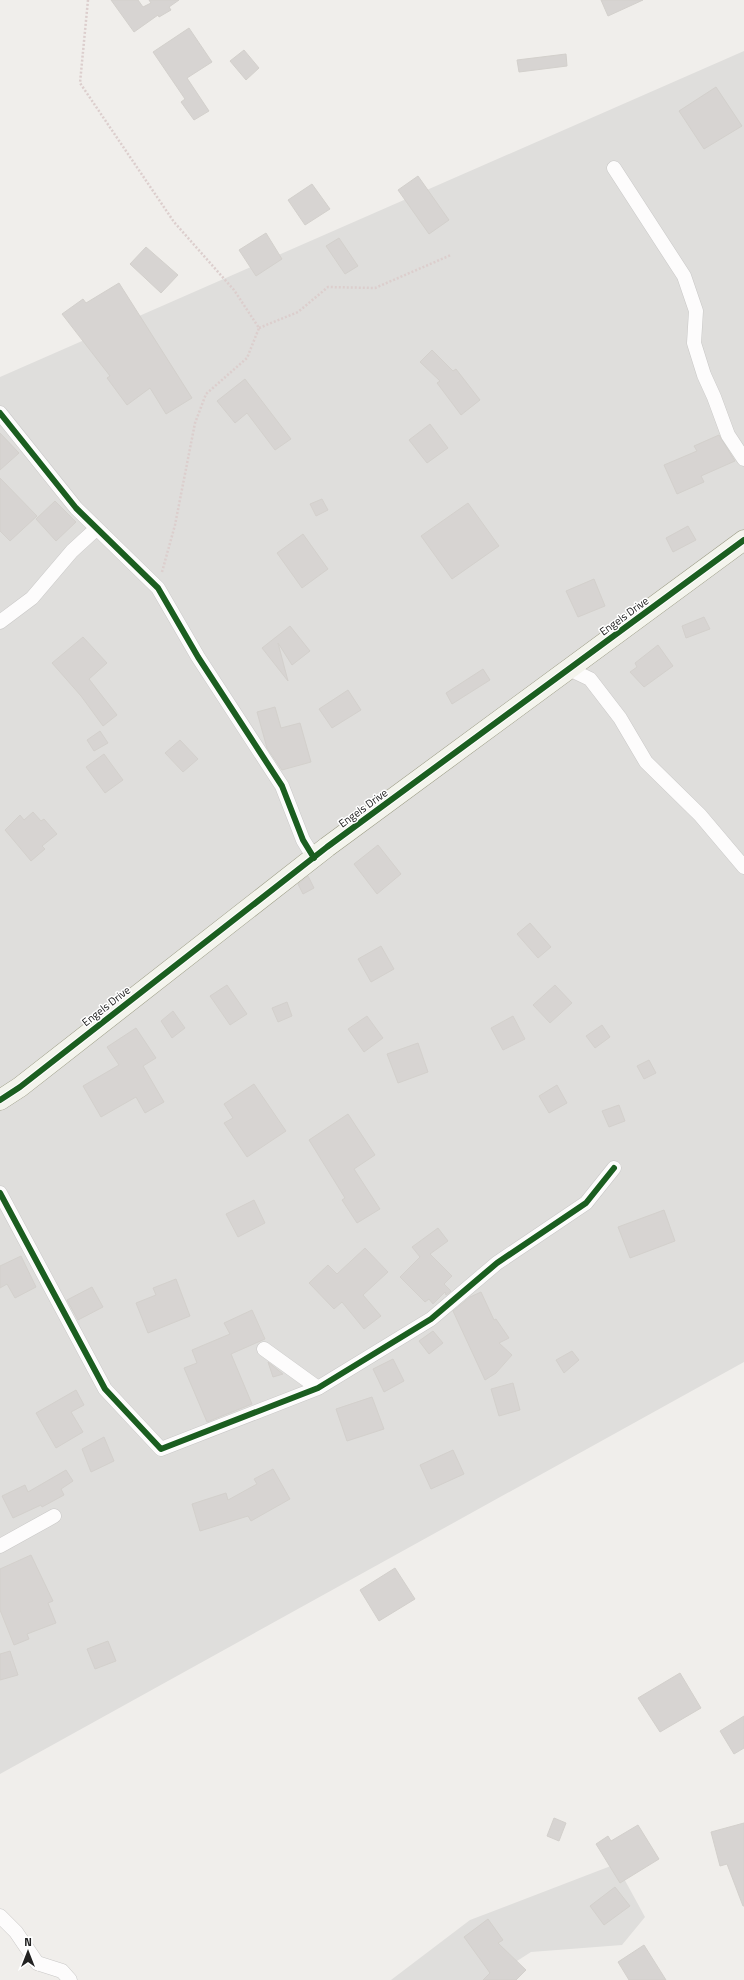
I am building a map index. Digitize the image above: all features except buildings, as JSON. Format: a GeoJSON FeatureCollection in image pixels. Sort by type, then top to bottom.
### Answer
{"type":"FeatureCollection","features":[{"type":"Feature","properties":{"kind":"street"},"geometry":{"type":"LineString","coordinates":[[614,168],[684,276],[696,311],[694,343],[704,376],[714,397],[728,435],[744,458]]}},
{"type":"Feature","properties":{"kind":"street"},"geometry":{"type":"LineString","coordinates":[[0,413],[76,508],[158,588],[198,657],[282,786],[304,840],[314,858]]}},
{"type":"Feature","properties":{"kind":"street"},"geometry":{"type":"LineString","coordinates":[[0,622],[32,598],[72,551],[96,529]]}},
{"type":"Feature","properties":{"kind":"street","name":"Engels Drive"},"geometry":{"type":"LineString","coordinates":[[0,1100],[20,1087],[314,858],[744,540]]}},
{"type":"Feature","properties":{"kind":"street"},"geometry":{"type":"LineString","coordinates":[[569,669],[590,679],[620,718],[646,762],[700,815],[744,866]]}},
{"type":"Feature","properties":{"kind":"street"},"geometry":{"type":"LineString","coordinates":[[0,1193],[105,1389],[160,1449],[318,1388],[430,1319],[497,1263],[586,1203],[614,1168]]}},
{"type":"Feature","properties":{"kind":"street"},"geometry":{"type":"LineString","coordinates":[[264,1349],[318,1388]]}},
{"type":"Feature","properties":{"kind":"street"},"geometry":{"type":"LineString","coordinates":[[0,1546],[54,1516]]}},
{"type":"Feature","properties":{"kind":"street"},"geometry":{"type":"LineString","coordinates":[[0,1916],[16,1932],[36,1962],[62,1971],[70,1980]]}},
{"type":"Feature","properties":{"kind":"path"},"geometry":{"type":"LineString","coordinates":[[88,0],[80,83],[174,222],[234,290],[259,328]]}},
{"type":"Feature","properties":{"kind":"path"},"geometry":{"type":"LineString","coordinates":[[158,588],[174,525],[195,424],[206,394],[247,358],[259,328],[298,312],[328,288],[375,288],[451,255]]}},
{"type":"Feature","properties":{"kind":"shaded area"},"geometry":{"type":"Polygon","coordinates":[[[744,51],[744,1362],[0,1774],[0,377],[744,51]]]}},
{"type":"Feature","properties":{"kind":"shaded area"},"geometry":{"type":"Polygon","coordinates":[[[616,1864],[645,1917],[622,1945],[531,1952],[487,1980],[391,1980],[470,1920],[616,1864]]]}},
{"type":"Feature","properties":{"kind":"cycle path"},"geometry":{"type":"LineString","coordinates":[[0,413],[76,508],[158,588],[198,657],[282,786],[303,840],[314,858]]}},
{"type":"Feature","properties":{"kind":"cycle path"},"geometry":{"type":"LineString","coordinates":[[0,1100],[20,1087],[327,847],[744,540]]}},
{"type":"Feature","properties":{"kind":"cycle path"},"geometry":{"type":"LineString","coordinates":[[0,1193],[105,1389],[161,1449],[318,1388],[431,1319],[497,1263],[586,1203],[614,1168]]}}]}
